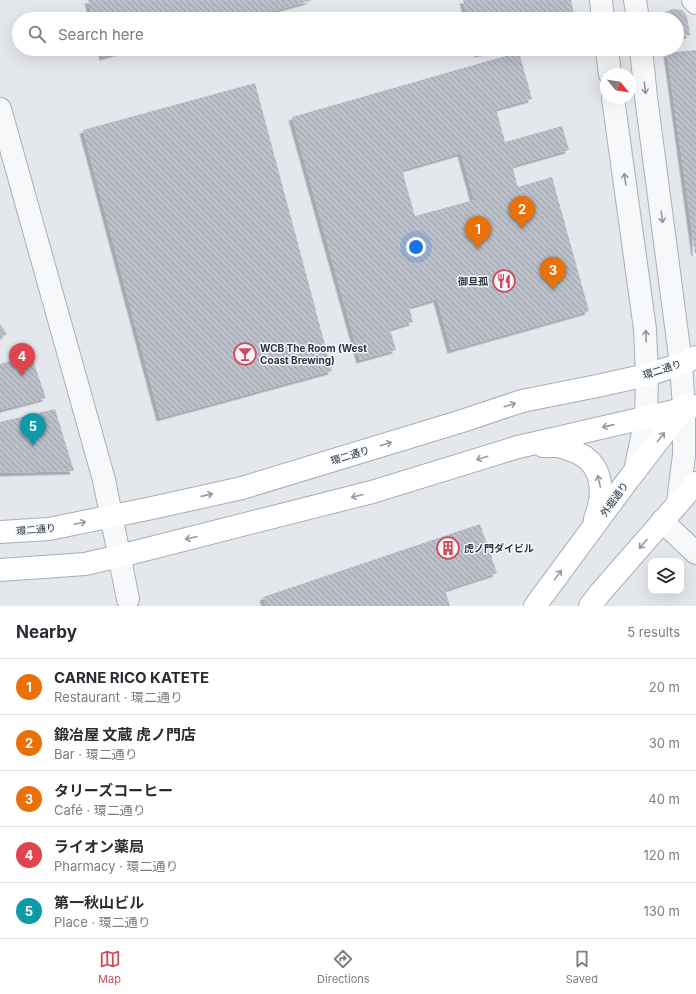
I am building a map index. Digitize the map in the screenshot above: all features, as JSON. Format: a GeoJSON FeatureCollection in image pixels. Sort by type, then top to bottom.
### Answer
{"type":"FeatureCollection","features":[{"type":"Feature","properties":{"kind":"main road","name":"環二通り"},"geometry":{"type":"LineString","coordinates":[[0,532],[49,529],[242,488],[459,422],[522,401],[647,375],[689,360]]}},
{"type":"Feature","properties":{"kind":"main road"},"geometry":{"type":"LineString","coordinates":[[0,570],[85,564],[120,556],[372,492],[518,446],[646,418],[692,403]]}},
{"type":"Feature","properties":{"kind":"main road","name":"外堀通り"},"geometry":{"type":"LineString","coordinates":[[535,606],[635,471],[692,403]]}},
{"type":"Feature","properties":{"kind":"main road"},"geometry":{"type":"LineString","coordinates":[[518,446],[560,446],[580,454],[593,464],[601,482],[600,506],[590,532]]}},
{"type":"Feature","properties":{"kind":"main road"},"geometry":{"type":"LineString","coordinates":[[590,606],[678,502],[696,483]]}},
{"type":"Feature","properties":{"kind":"street"},"geometry":{"type":"LineString","coordinates":[[601,0],[602,12]]}},
{"type":"Feature","properties":{"kind":"street"},"geometry":{"type":"LineString","coordinates":[[635,0],[637,12]]}},
{"type":"Feature","properties":{"kind":"street"},"geometry":{"type":"LineString","coordinates":[[693,0],[696,3]]}},
{"type":"Feature","properties":{"kind":"street"},"geometry":{"type":"LineString","coordinates":[[608,56],[609,68]]}},
{"type":"Feature","properties":{"kind":"street"},"geometry":{"type":"LineString","coordinates":[[642,56],[674,312],[689,360],[692,403],[678,502]]}},
{"type":"Feature","properties":{"kind":"street"},"geometry":{"type":"LineString","coordinates":[[614,104],[645,328],[647,375],[646,418],[635,471]]}},
{"type":"Feature","properties":{"kind":"street"},"geometry":{"type":"LineString","coordinates":[[1,114],[104,480],[129,603]]}},
{"type":"Feature","properties":{"kind":"street"},"geometry":{"type":"LineString","coordinates":[[674,312],[686,329],[696,335]]}},
{"type":"Feature","properties":{"kind":"street"},"geometry":{"type":"LineString","coordinates":[[662,522],[696,553]]}},
{"type":"Feature","properties":{"kind":"building"},"geometry":{"type":"Polygon","coordinates":[[[88,0],[313,0],[269,12],[91,12],[88,0]]]}},
{"type":"Feature","properties":{"kind":"building"},"geometry":{"type":"Polygon","coordinates":[[[463,0],[571,0],[574,12],[466,12],[463,0]]]}},
{"type":"Feature","properties":{"kind":"building"},"geometry":{"type":"Polygon","coordinates":[[[673,9],[682,10],[684,12],[665,12],[673,9]]]}},
{"type":"Feature","properties":{"kind":"building"},"geometry":{"type":"Polygon","coordinates":[[[684,12],[687,16],[690,35],[684,35],[684,12]]]}},
{"type":"Feature","properties":{"kind":"building"},"geometry":{"type":"Polygon","coordinates":[[[696,50],[696,253],[667,56],[684,56],[684,51],[696,50]]]}},
{"type":"Feature","properties":{"kind":"building"},"geometry":{"type":"Polygon","coordinates":[[[505,56],[520,56],[532,99],[496,109],[505,142],[562,126],[569,150],[512,166],[518,187],[552,177],[589,311],[451,350],[437,299],[409,307],[413,322],[390,329],[396,350],[360,360],[292,117],[505,56]],[[461,153],[402,170],[415,216],[474,200],[461,153]]]}},
{"type":"Feature","properties":{"kind":"building"},"geometry":{"type":"Polygon","coordinates":[[[255,83],[332,371],[160,418],[83,130],[255,83]]]}},
{"type":"Feature","properties":{"kind":"building"},"geometry":{"type":"Polygon","coordinates":[[[0,324],[7,334],[0,338],[0,324]]]}},
{"type":"Feature","properties":{"kind":"building"},"geometry":{"type":"Polygon","coordinates":[[[31,355],[46,398],[0,410],[0,364],[31,355]]]}},
{"type":"Feature","properties":{"kind":"building"},"geometry":{"type":"Polygon","coordinates":[[[55,409],[74,471],[0,473],[0,422],[55,409]]]}},
{"type":"Feature","properties":{"kind":"building","name":"虎ノ門ダイビル"},"geometry":{"type":"Polygon","coordinates":[[[480,524],[497,573],[445,590],[450,606],[266,606],[263,597],[480,524]]]}},
{"type":"Feature","properties":{"kind":"place","name":"鍛冶屋 文蔵 虎ノ門店"},"geometry":{"type":"Point","coordinates":[522,229]}},
{"type":"Feature","properties":{"kind":"place","name":"CARNE RICO KATETE"},"geometry":{"type":"Point","coordinates":[478,249]}},
{"type":"Feature","properties":{"kind":"place","name":"御旦孤"},"geometry":{"type":"Point","coordinates":[504,281]}},
{"type":"Feature","properties":{"kind":"place","name":"タリーズコーヒー"},"geometry":{"type":"Point","coordinates":[553,290]}},
{"type":"Feature","properties":{"kind":"place","name":"WCB The Room (West Coast Brewing)"},"geometry":{"type":"Point","coordinates":[245,354]}},
{"type":"Feature","properties":{"kind":"place","name":"ライオン薬局"},"geometry":{"type":"Point","coordinates":[22,376]}},
{"type":"Feature","properties":{"kind":"place","name":"第一秋山ビル"},"geometry":{"type":"Point","coordinates":[33,446]}},
{"type":"Feature","properties":{"kind":"place","name":"虎ノ門ダイビル"},"geometry":{"type":"Point","coordinates":[448,548]}}]}
